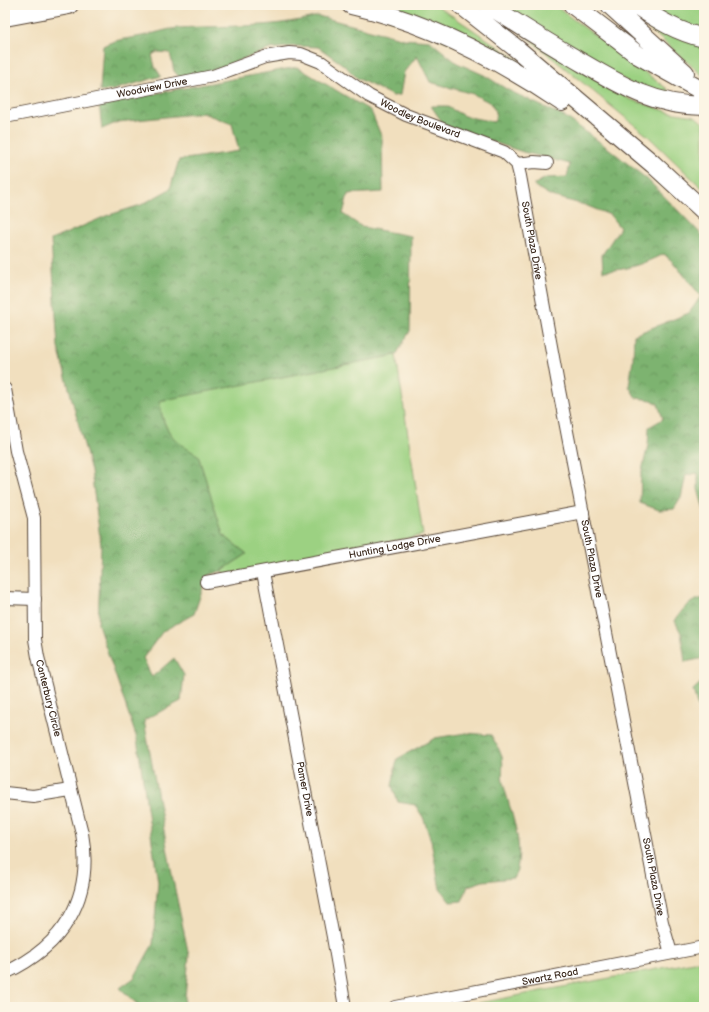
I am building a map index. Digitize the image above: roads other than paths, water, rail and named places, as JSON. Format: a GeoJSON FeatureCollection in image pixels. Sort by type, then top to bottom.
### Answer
{"type":"FeatureCollection","features":[{"type":"Feature","properties":{"kind":"highway"},"geometry":{"type":"LineString","coordinates":[[5,17],[69,5]]}},
{"type":"Feature","properties":{"kind":"highway"},"geometry":{"type":"LineString","coordinates":[[351,5],[430,30],[478,51],[524,76],[577,112],[617,133]]}},
{"type":"Feature","properties":{"kind":"highway"},"geometry":{"type":"LineString","coordinates":[[461,5],[617,133],[704,211]]}},
{"type":"Feature","properties":{"kind":"highway"},"geometry":{"type":"LineString","coordinates":[[489,5],[601,75],[641,95],[673,104],[704,106]]}},
{"type":"Feature","properties":{"kind":"highway"},"geometry":{"type":"LineString","coordinates":[[573,5],[638,55],[704,92]]}},
{"type":"Feature","properties":{"kind":"highway"},"geometry":{"type":"LineString","coordinates":[[610,5],[704,92]]}},
{"type":"Feature","properties":{"kind":"highway"},"geometry":{"type":"LineString","coordinates":[[636,5],[665,25],[691,36],[704,38]]}},
{"type":"Feature","properties":{"kind":"street","name":"Woodview Drive"},"geometry":{"type":"LineString","coordinates":[[5,117],[213,76],[276,54],[298,54]]}},
{"type":"Feature","properties":{"kind":"street","name":"Woodley Boulevard"},"geometry":{"type":"LineString","coordinates":[[298,54],[321,62],[369,96],[406,115],[504,152],[516,164]]}},
{"type":"Feature","properties":{"kind":"street"},"geometry":{"type":"LineString","coordinates":[[516,164],[534,162],[547,163]]}},
{"type":"Feature","properties":{"kind":"street","name":"South Plaza Drive"},"geometry":{"type":"LineString","coordinates":[[516,164],[662,922],[671,953]]}},
{"type":"Feature","properties":{"kind":"street","name":"Canterbury Circle"},"geometry":{"type":"LineString","coordinates":[[5,389],[8,427],[34,518],[35,599],[38,657],[70,790],[82,833],[84,854],[83,877],[76,904],[66,924],[45,949],[23,965],[5,973]]}},
{"type":"Feature","properties":{"kind":"street","name":"Hunting Lodge Drive"},"geometry":{"type":"LineString","coordinates":[[206,582],[583,512]]}},
{"type":"Feature","properties":{"kind":"street","name":"Pamer Drive"},"geometry":{"type":"LineString","coordinates":[[263,572],[345,1007]]}},
{"type":"Feature","properties":{"kind":"street"},"geometry":{"type":"LineString","coordinates":[[5,598],[35,599]]}},
{"type":"Feature","properties":{"kind":"street"},"geometry":{"type":"LineString","coordinates":[[5,794],[33,796],[70,790]]}},
{"type":"Feature","properties":{"kind":"street","name":"Swartz Road"},"geometry":{"type":"LineString","coordinates":[[395,1007],[704,947]]}}]}
